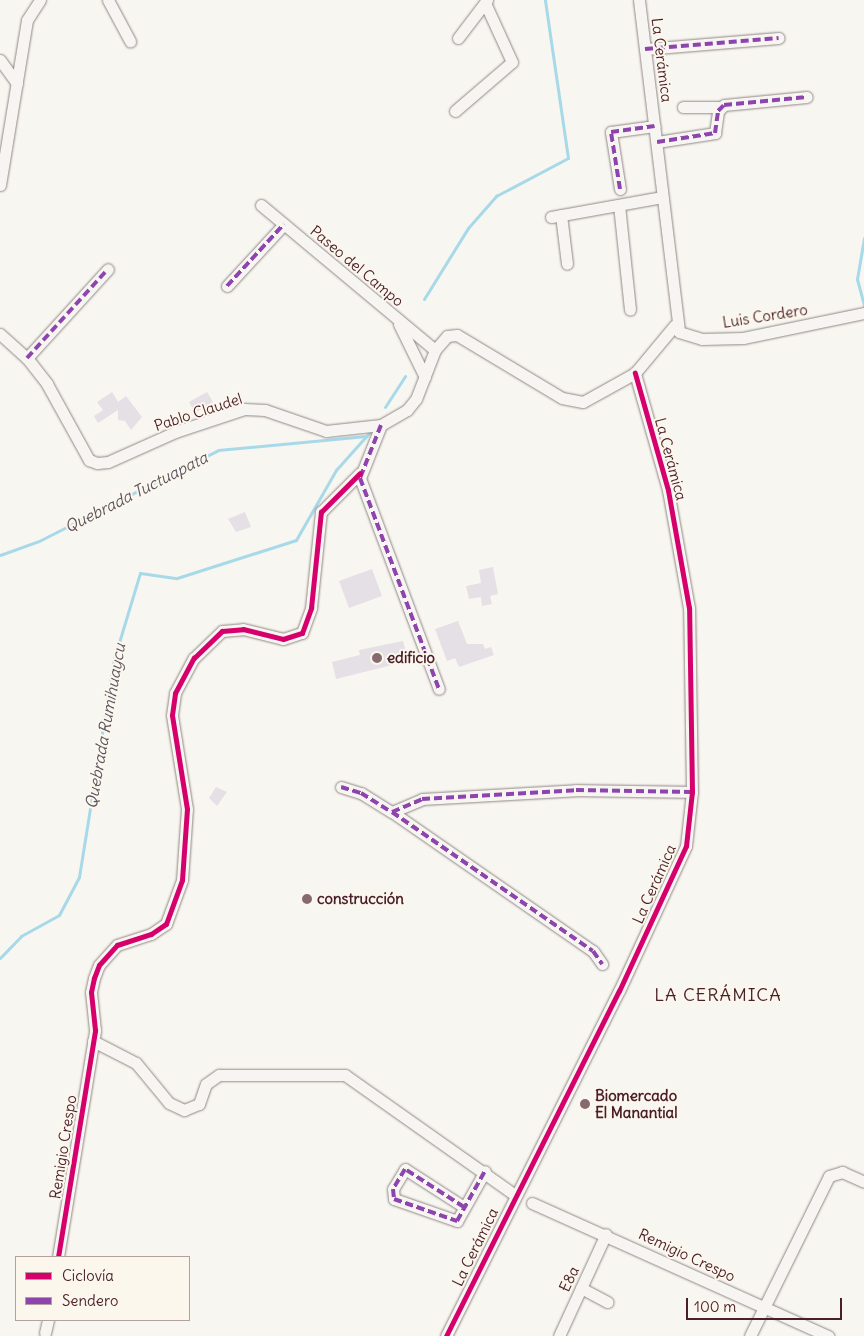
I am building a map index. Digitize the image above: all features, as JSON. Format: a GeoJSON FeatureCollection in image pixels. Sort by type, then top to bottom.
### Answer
{"type":"FeatureCollection","features":[{"type":"Feature","properties":{"kind":"street"},"geometry":{"type":"LineString","coordinates":[[0,185],[26,20],[40,0]]}},
{"type":"Feature","properties":{"kind":"street"},"geometry":{"type":"LineString","coordinates":[[108,0],[130,40]]}},
{"type":"Feature","properties":{"kind":"street","name":"La Cerámica"},"geometry":{"type":"LineString","coordinates":[[640,0],[657,142],[675,325]]}},
{"type":"Feature","properties":{"kind":"street"},"geometry":{"type":"LineString","coordinates":[[455,111],[512,62],[486,2],[458,38]]}},
{"type":"Feature","properties":{"kind":"street"},"geometry":{"type":"LineString","coordinates":[[645,49],[779,38]]}},
{"type":"Feature","properties":{"kind":"street"},"geometry":{"type":"LineString","coordinates":[[0,60],[17,82]]}},
{"type":"Feature","properties":{"kind":"street"},"geometry":{"type":"LineString","coordinates":[[684,107],[721,107],[807,97]]}},
{"type":"Feature","properties":{"kind":"street"},"geometry":{"type":"LineString","coordinates":[[657,142],[715,133],[721,107]]}},
{"type":"Feature","properties":{"kind":"street"},"geometry":{"type":"LineString","coordinates":[[620,190],[611,132],[655,126]]}},
{"type":"Feature","properties":{"kind":"street"},"geometry":{"type":"LineString","coordinates":[[567,264],[556,216],[662,197]]}},
{"type":"Feature","properties":{"kind":"street","name":"Paseo del Campo"},"geometry":{"type":"LineString","coordinates":[[261,205],[435,350]]}},
{"type":"Feature","properties":{"kind":"street"},"geometry":{"type":"LineString","coordinates":[[619,205],[630,308]]}},
{"type":"Feature","properties":{"kind":"street"},"geometry":{"type":"LineString","coordinates":[[227,286],[284,224]]}},
{"type":"Feature","properties":{"kind":"street"},"geometry":{"type":"LineString","coordinates":[[27,358],[108,269]]}},
{"type":"Feature","properties":{"kind":"street","name":"Luis Cordero"},"geometry":{"type":"LineString","coordinates":[[675,325],[686,336],[743,338],[864,313]]}},
{"type":"Feature","properties":{"kind":"street"},"geometry":{"type":"LineString","coordinates":[[392,314],[409,341],[425,376]]}},
{"type":"Feature","properties":{"kind":"street"},"geometry":{"type":"LineString","coordinates":[[635,373],[675,325]]}},
{"type":"Feature","properties":{"kind":"street","name":"Pablo Claudel"},"geometry":{"type":"LineString","coordinates":[[0,334],[27,358],[47,384],[89,460],[97,463],[108,462],[175,432],[244,409],[265,410],[326,431],[381,425],[407,410],[425,376],[440,340],[457,334],[576,403],[590,399],[635,373]]}},
{"type":"Feature","properties":{"kind":"street","name":"La Cerámica"},"geometry":{"type":"LineString","coordinates":[[448,1335],[515,1195],[619,991],[686,846],[692,792],[689,608],[668,490],[635,373]]}},
{"type":"Feature","properties":{"kind":"street"},"geometry":{"type":"LineString","coordinates":[[381,425],[360,473],[439,689]]}},
{"type":"Feature","properties":{"kind":"street","name":"Remigio Crespo"},"geometry":{"type":"LineString","coordinates":[[58,1256],[93,1041],[91,992],[99,965],[117,945],[152,934],[166,924],[182,880],[187,809],[172,715],[175,693],[194,658],[222,631],[243,629],[283,639],[302,633],[311,608],[321,512],[360,473]]}},
{"type":"Feature","properties":{"kind":"street"},"geometry":{"type":"LineString","coordinates":[[341,787],[361,793],[392,812],[411,829],[593,952],[602,964]]}},
{"type":"Feature","properties":{"kind":"street"},"geometry":{"type":"LineString","coordinates":[[392,812],[422,799],[576,790],[692,792]]}},
{"type":"Feature","properties":{"kind":"street"},"geometry":{"type":"LineString","coordinates":[[93,1041],[136,1062],[169,1103],[184,1110],[199,1104],[206,1084],[219,1075],[331,1072],[345,1075],[485,1171],[515,1195]]}},
{"type":"Feature","properties":{"kind":"street"},"geometry":{"type":"LineString","coordinates":[[464,1207],[405,1169],[393,1189],[394,1199],[450,1221],[457,1221],[485,1171]]}},
{"type":"Feature","properties":{"kind":"street"},"geometry":{"type":"LineString","coordinates":[[750,1336],[828,1176],[842,1172],[864,1182]]}},
{"type":"Feature","properties":{"kind":"street","name":"Remigio Crespo"},"geometry":{"type":"LineString","coordinates":[[532,1203],[606,1234],[828,1336]]}},
{"type":"Feature","properties":{"kind":"street","name":"E8a"},"geometry":{"type":"LineString","coordinates":[[559,1336],[606,1234]]}},
{"type":"Feature","properties":{"kind":"street"},"geometry":{"type":"LineString","coordinates":[[581,1288],[606,1302]]}},
{"type":"Feature","properties":{"kind":"street"},"geometry":{"type":"LineString","coordinates":[[45,1333],[48,1321]]}},
{"type":"Feature","properties":{"kind":"building"},"geometry":{"type":"Polygon","coordinates":[[[112,392],[118,402],[126,396],[142,417],[131,430],[125,421],[118,420],[118,410],[98,423],[94,416],[103,410],[97,402],[112,392]]]}},
{"type":"Feature","properties":{"kind":"building"},"geometry":{"type":"Polygon","coordinates":[[[207,392],[213,402],[195,413],[189,402],[207,392]]]}},
{"type":"Feature","properties":{"kind":"building"},"geometry":{"type":"Polygon","coordinates":[[[245,512],[251,527],[236,532],[228,519],[245,512]]]}},
{"type":"Feature","properties":{"kind":"building"},"geometry":{"type":"Polygon","coordinates":[[[493,567],[498,594],[490,596],[492,604],[482,606],[481,597],[469,599],[466,586],[481,583],[479,570],[493,567]]]}},
{"type":"Feature","properties":{"kind":"building"},"geometry":{"type":"Polygon","coordinates":[[[372,569],[382,596],[349,608],[339,581],[372,569]]]}},
{"type":"Feature","properties":{"kind":"building","name":"edificio"},"geometry":{"type":"Polygon","coordinates":[[[458,621],[467,644],[483,644],[485,649],[491,647],[494,655],[459,667],[455,658],[447,661],[435,629],[458,621]]]}},
{"type":"Feature","properties":{"kind":"building","name":"edificio"},"geometry":{"type":"Polygon","coordinates":[[[403,641],[408,661],[336,679],[332,662],[360,655],[359,650],[403,641]]]}},
{"type":"Feature","properties":{"kind":"building"},"geometry":{"type":"Polygon","coordinates":[[[216,787],[227,792],[217,806],[209,798],[216,787]]]}},
{"type":"Feature","properties":{"kind":"waterway","name":"Quebrada Rumihuaycu"},"geometry":{"type":"LineString","coordinates":[[424,299],[468,228],[496,196],[568,158],[545,0]]}},
{"type":"Feature","properties":{"kind":"waterway"},"geometry":{"type":"LineString","coordinates":[[864,238],[857,279],[864,306]]}},
{"type":"Feature","properties":{"kind":"waterway","name":"Quebrada Rumihuaycu"},"geometry":{"type":"LineString","coordinates":[[385,407],[405,376]]}},
{"type":"Feature","properties":{"kind":"waterway","name":"Quebrada Rumihuaycu"},"geometry":{"type":"LineString","coordinates":[[0,958],[21,936],[59,915],[79,877],[114,659],[140,573],[177,578],[296,540],[336,470],[369,433]]}},
{"type":"Feature","properties":{"kind":"waterway","name":"Quebrada Tuctuapata"},"geometry":{"type":"LineString","coordinates":[[0,555],[39,541],[218,450],[366,436]]}},
{"type":"Feature","properties":{"kind":"marked path"},"geometry":{"type":"LineString","coordinates":[[645,49],[779,38]]}},
{"type":"Feature","properties":{"kind":"marked path"},"geometry":{"type":"LineString","coordinates":[[657,142],[715,133],[718,111],[724,105],[807,97]]}},
{"type":"Feature","properties":{"kind":"marked path"},"geometry":{"type":"LineString","coordinates":[[620,189],[611,132],[655,126]]}},
{"type":"Feature","properties":{"kind":"marked path"},"geometry":{"type":"LineString","coordinates":[[227,286],[284,224]]}},
{"type":"Feature","properties":{"kind":"marked path"},"geometry":{"type":"LineString","coordinates":[[27,358],[108,269]]}},
{"type":"Feature","properties":{"kind":"marked path"},"geometry":{"type":"LineString","coordinates":[[381,425],[360,478],[439,689]]}},
{"type":"Feature","properties":{"kind":"marked path"},"geometry":{"type":"LineString","coordinates":[[341,787],[361,793],[392,812],[593,951],[602,964]]}},
{"type":"Feature","properties":{"kind":"marked path"},"geometry":{"type":"LineString","coordinates":[[392,812],[422,799],[576,790],[692,792]]}},
{"type":"Feature","properties":{"kind":"marked path"},"geometry":{"type":"LineString","coordinates":[[464,1207],[405,1169],[393,1189],[394,1199],[457,1221],[485,1171]]}},
{"type":"Feature","properties":{"kind":"cycle path"},"geometry":{"type":"LineString","coordinates":[[446,1336],[619,991],[686,846],[692,792],[689,608],[668,490],[635,373]]}},
{"type":"Feature","properties":{"kind":"cycle path"},"geometry":{"type":"LineString","coordinates":[[58,1256],[95,1030],[91,992],[94,978],[99,965],[117,945],[151,934],[166,924],[182,880],[187,809],[172,715],[175,693],[194,658],[222,631],[243,629],[283,639],[302,633],[311,608],[321,512],[360,473]]}},
{"type":"Feature","properties":{"kind":"place","name":"edificio"},"geometry":{"type":"Point","coordinates":[377,658]}},
{"type":"Feature","properties":{"kind":"place","name":"construcción"},"geometry":{"type":"Point","coordinates":[307,899]}},
{"type":"Feature","properties":{"kind":"place","name":"Biomercado El Manantial"},"geometry":{"type":"Point","coordinates":[585,1104]}},
{"type":"Feature","properties":{"kind":"district","name":"LA CERÁMICA"},"geometry":{"type":"Point","coordinates":[718,995]}}]}
